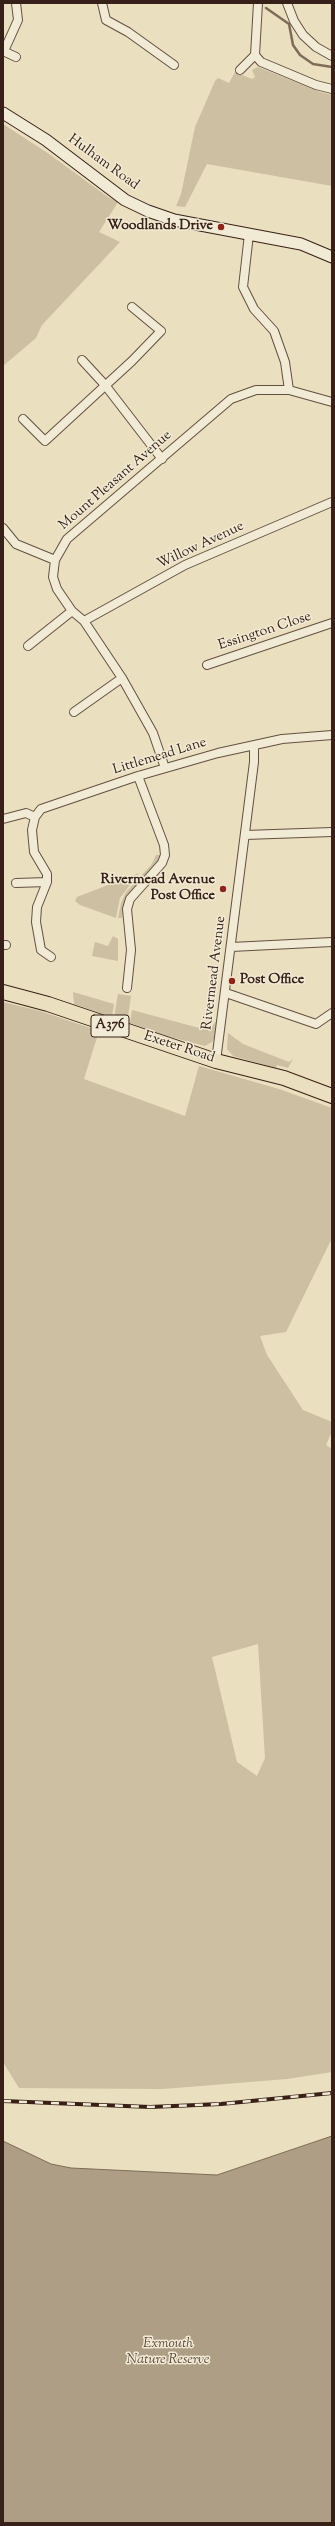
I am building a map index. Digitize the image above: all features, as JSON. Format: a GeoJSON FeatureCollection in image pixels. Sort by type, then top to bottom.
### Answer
{"type":"FeatureCollection","features":[{"type":"Feature","properties":{"kind":"highway","name":"Exeter Road"},"geometry":{"type":"LineString","coordinates":[[3,992],[48,1004],[216,1061],[284,1078],[332,1096]]}},
{"type":"Feature","properties":{"kind":"street"},"geometry":{"type":"LineString","coordinates":[[16,3],[18,20],[3,51],[16,57]]}},
{"type":"Feature","properties":{"kind":"street"},"geometry":{"type":"LineString","coordinates":[[102,3],[106,20],[128,32],[155,55],[174,65]]}},
{"type":"Feature","properties":{"kind":"street"},"geometry":{"type":"LineString","coordinates":[[240,70],[255,55],[258,3]]}},
{"type":"Feature","properties":{"kind":"street"},"geometry":{"type":"LineString","coordinates":[[287,3],[294,21],[303,35],[316,47],[332,56]]}},
{"type":"Feature","properties":{"kind":"street"},"geometry":{"type":"LineString","coordinates":[[255,55],[261,62],[284,73],[332,89]]}},
{"type":"Feature","properties":{"kind":"street","name":"Hulham Road"},"geometry":{"type":"LineString","coordinates":[[3,114],[46,140],[135,205],[174,220],[300,244],[332,257]]}},
{"type":"Feature","properties":{"kind":"street"},"geometry":{"type":"LineString","coordinates":[[249,234],[243,287],[254,309],[274,331],[285,362],[289,390]]}},
{"type":"Feature","properties":{"kind":"street"},"geometry":{"type":"LineString","coordinates":[[23,419],[45,441],[161,331],[132,307]]}},
{"type":"Feature","properties":{"kind":"street"},"geometry":{"type":"LineString","coordinates":[[82,360],[105,385],[162,460]]}},
{"type":"Feature","properties":{"kind":"street","name":"Mount Pleasant Avenue"},"geometry":{"type":"LineString","coordinates":[[165,768],[153,733],[122,678],[84,621],[72,611],[57,589],[53,577],[55,560],[67,539],[162,460],[231,398],[256,390],[289,390],[332,402]]}},
{"type":"Feature","properties":{"kind":"street","name":"Willow Avenue"},"geometry":{"type":"LineString","coordinates":[[84,621],[185,565],[332,502]]}},
{"type":"Feature","properties":{"kind":"street"},"geometry":{"type":"LineString","coordinates":[[3,528],[16,544],[55,560]]}},
{"type":"Feature","properties":{"kind":"street"},"geometry":{"type":"LineString","coordinates":[[28,646],[72,611]]}},
{"type":"Feature","properties":{"kind":"street","name":"Essington Close"},"geometry":{"type":"LineString","coordinates":[[207,665],[332,623]]}},
{"type":"Feature","properties":{"kind":"street"},"geometry":{"type":"LineString","coordinates":[[74,712],[122,678]]}},
{"type":"Feature","properties":{"kind":"street","name":"Littlemead Lane"},"geometry":{"type":"LineString","coordinates":[[35,817],[41,809],[49,805],[165,768],[282,739],[332,735]]}},
{"type":"Feature","properties":{"kind":"street","name":"Rivermead Avenue"},"geometry":{"type":"LineString","coordinates":[[216,1061],[226,993],[245,836],[254,745]]}},
{"type":"Feature","properties":{"kind":"street"},"geometry":{"type":"LineString","coordinates":[[126,988],[131,950],[127,909],[130,899],[162,864],[165,855],[164,845],[138,776]]}},
{"type":"Feature","properties":{"kind":"street"},"geometry":{"type":"LineString","coordinates":[[3,819],[26,813],[35,817],[32,830],[34,852],[47,874],[47,882],[37,907],[36,922],[41,950],[51,957]]}},
{"type":"Feature","properties":{"kind":"street"},"geometry":{"type":"LineString","coordinates":[[245,836],[332,832]]}},
{"type":"Feature","properties":{"kind":"street"},"geometry":{"type":"LineString","coordinates":[[16,883],[47,882]]}},
{"type":"Feature","properties":{"kind":"street"},"geometry":{"type":"LineString","coordinates":[[231,946],[332,942]]}},
{"type":"Feature","properties":{"kind":"street"},"geometry":{"type":"LineString","coordinates":[[226,993],[316,1024],[332,1012]]}},
{"type":"Feature","properties":{"kind":"shaded area"},"geometry":{"type":"Polygon","coordinates":[[[258,67],[320,92],[332,95],[332,186],[207,164],[185,207],[176,206],[181,194],[195,127],[215,81],[218,78],[229,83],[235,72],[252,79],[255,77],[252,70],[258,67]]]}},
{"type":"Feature","properties":{"kind":"shaded area"},"geometry":{"type":"Polygon","coordinates":[[[3,124],[49,154],[108,197],[118,202],[99,232],[120,242],[42,325],[36,338],[3,366],[3,124]]]}},
{"type":"Feature","properties":{"kind":"shaded area"},"geometry":{"type":"Polygon","coordinates":[[[156,855],[160,855],[160,858],[155,868],[131,892],[124,906],[122,918],[118,918],[121,903],[126,892],[152,864],[156,855]]]}},
{"type":"Feature","properties":{"kind":"shaded area"},"geometry":{"type":"Polygon","coordinates":[[[139,873],[120,898],[116,918],[80,905],[75,901],[77,897],[139,873]]]}},
{"type":"Feature","properties":{"kind":"shaded area"},"geometry":{"type":"Polygon","coordinates":[[[113,936],[118,939],[118,961],[92,956],[95,942],[108,946],[113,936]]]}},
{"type":"Feature","properties":{"kind":"shaded area"},"geometry":{"type":"Polygon","coordinates":[[[73,992],[114,1004],[112,1017],[74,1004],[73,992]]]}},
{"type":"Feature","properties":{"kind":"shaded area"},"geometry":{"type":"Polygon","coordinates":[[[118,994],[131,996],[127,1023],[114,1018],[118,994]]]}},
{"type":"Feature","properties":{"kind":"shaded area"},"geometry":{"type":"Polygon","coordinates":[[[3,1002],[40,1011],[99,1031],[84,1079],[185,1116],[199,1066],[279,1089],[332,1108],[332,1238],[286,1332],[260,1336],[267,1355],[303,1410],[332,1422],[332,1431],[326,1445],[332,1449],[332,2072],[287,2079],[163,2089],[19,2088],[3,2062],[3,1002]],[[258,1644],[212,1657],[237,1762],[257,1776],[265,1758],[258,1644]]]}},
{"type":"Feature","properties":{"kind":"shaded area"},"geometry":{"type":"Polygon","coordinates":[[[132,1010],[203,1029],[210,1029],[217,1020],[215,1037],[212,1042],[205,1046],[167,1036],[130,1023],[132,1010]]]}},
{"type":"Feature","properties":{"kind":"shaded area"},"geometry":{"type":"Polygon","coordinates":[[[228,1033],[243,1044],[289,1062],[293,1059],[288,1068],[277,1065],[276,1068],[233,1056],[227,1049],[228,1033]]]}},
{"type":"Feature","properties":{"kind":"shaded area","name":"Exmouth Nature Reserve"},"geometry":{"type":"Polygon","coordinates":[[[332,2136],[332,2523],[3,2523],[3,2141],[51,2164],[71,2168],[217,2175],[332,2136]]]}},
{"type":"Feature","properties":{"kind":"waterway"},"geometry":{"type":"LineString","coordinates":[[266,8],[289,24],[293,45],[300,55],[313,64],[332,67]]}},
{"type":"Feature","properties":{"kind":"railway"},"geometry":{"type":"LineString","coordinates":[[3,2101],[150,2107],[221,2104],[332,2093]]}},
{"type":"Feature","properties":{"kind":"place","name":"Woodlands Drive"},"geometry":{"type":"Point","coordinates":[221,227]}},
{"type":"Feature","properties":{"kind":"place","name":"Rivermead Avenue Post Office"},"geometry":{"type":"Point","coordinates":[223,889]}},
{"type":"Feature","properties":{"kind":"place","name":"Post Office"},"geometry":{"type":"Point","coordinates":[232,981]}}]}
